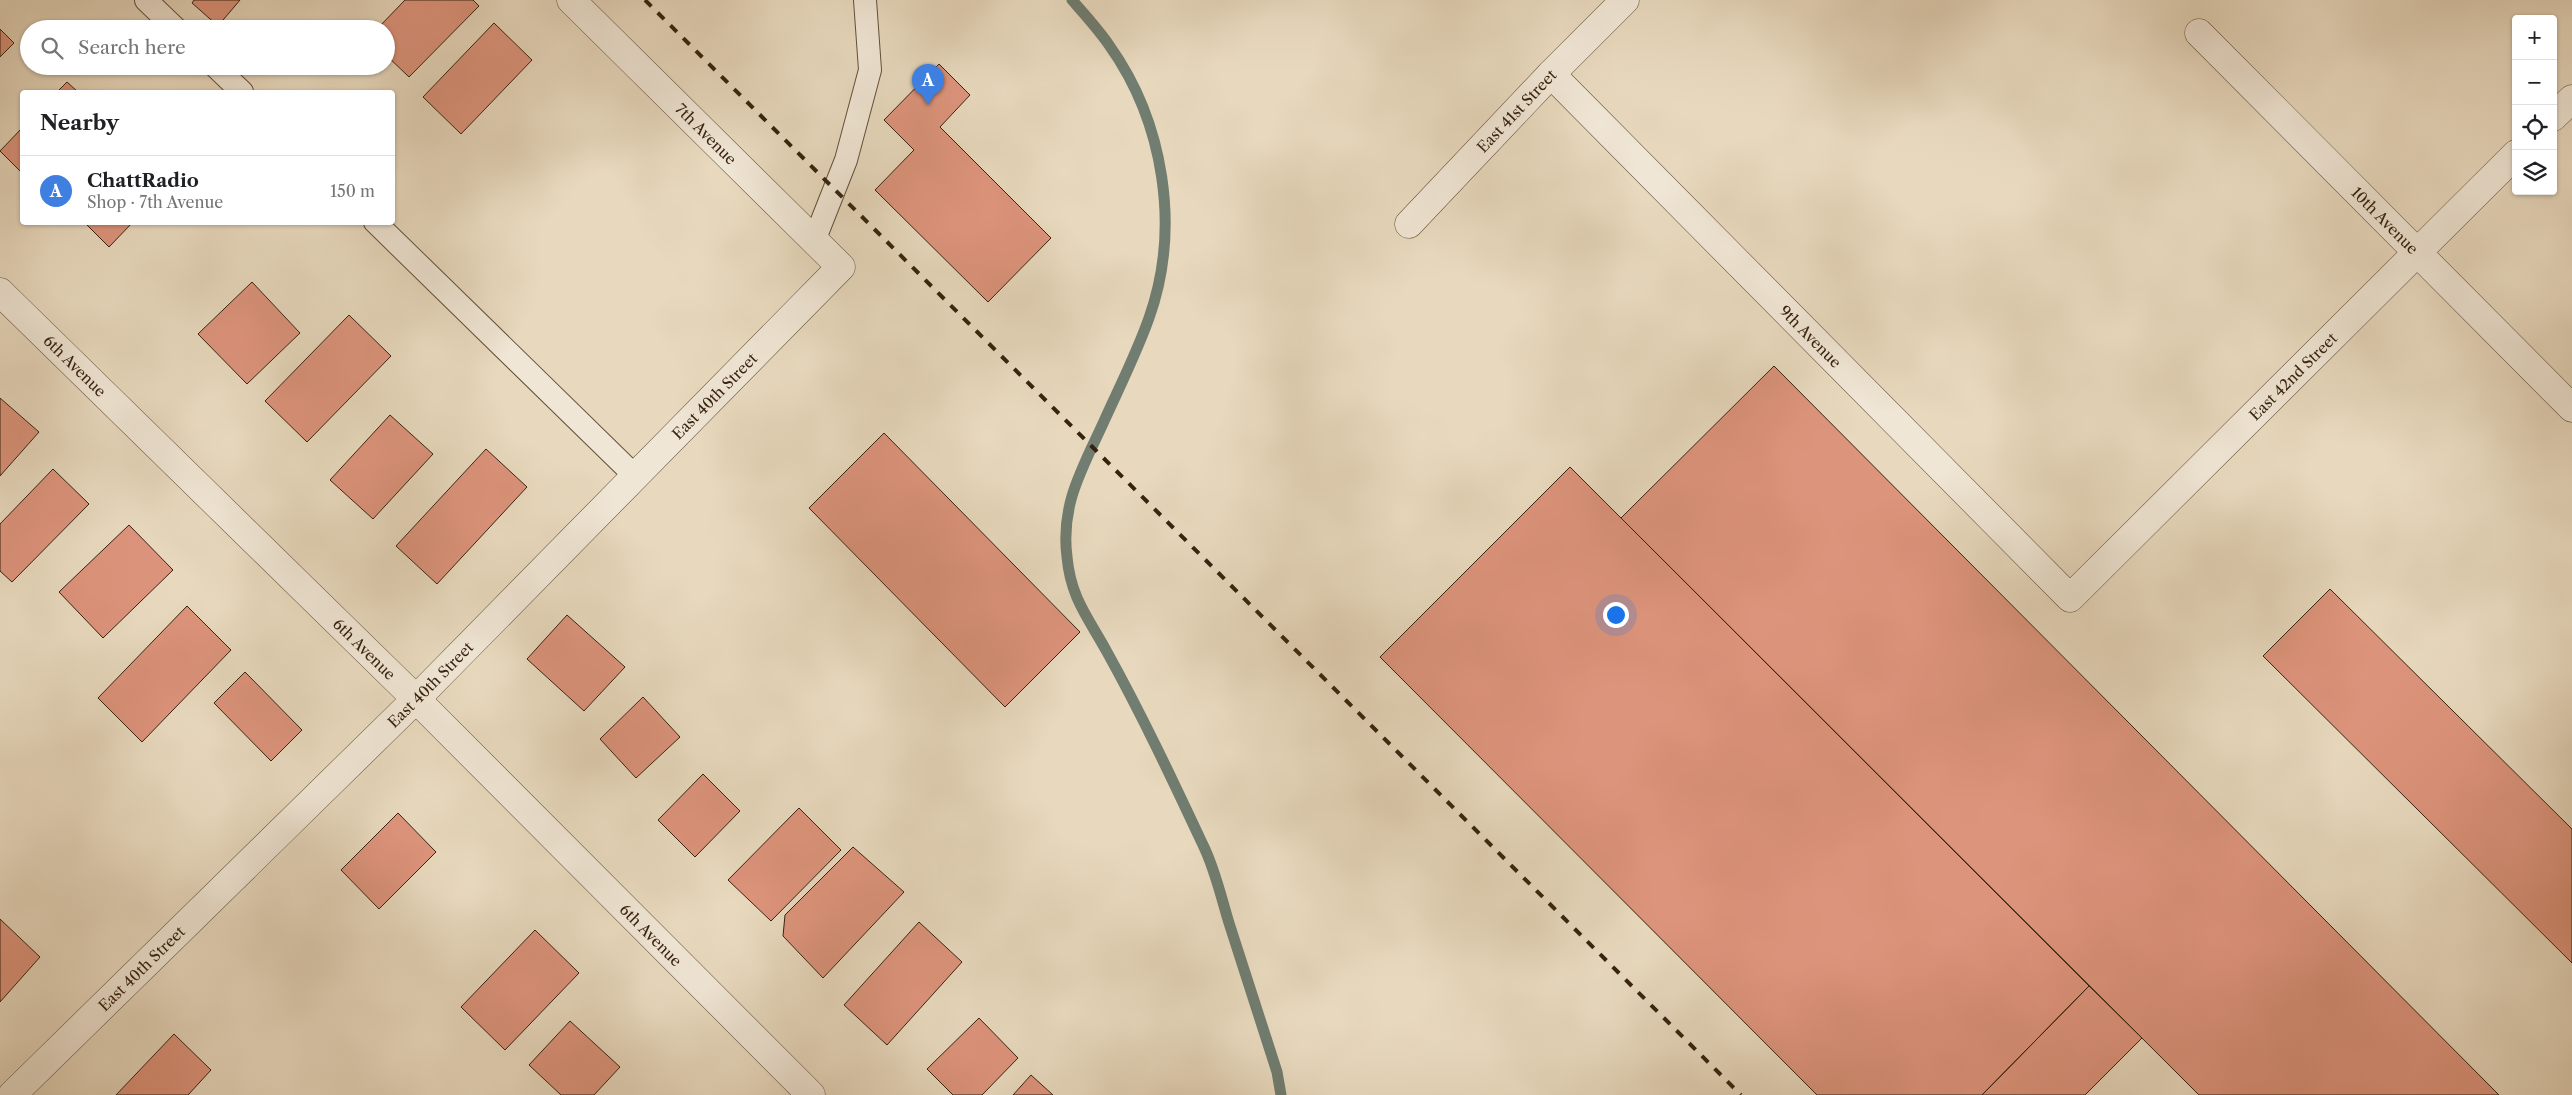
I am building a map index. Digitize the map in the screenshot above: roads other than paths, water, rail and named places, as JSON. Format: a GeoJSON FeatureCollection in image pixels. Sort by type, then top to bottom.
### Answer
{"type":"FeatureCollection","features":[{"type":"Feature","properties":{"kind":"street","name":"7th Avenue"},"geometry":{"type":"LineString","coordinates":[[571,0],[841,267]]}},
{"type":"Feature","properties":{"kind":"street","name":"East 41st Street"},"geometry":{"type":"LineString","coordinates":[[1409,224],[1551,74],[1625,0]]}},
{"type":"Feature","properties":{"kind":"street","name":"10th Avenue"},"geometry":{"type":"LineString","coordinates":[[2199,32],[2416,253],[2572,408]]}},
{"type":"Feature","properties":{"kind":"street","name":"9th Avenue"},"geometry":{"type":"LineString","coordinates":[[1551,74],[2070,598]]}},
{"type":"Feature","properties":{"kind":"street"},"geometry":{"type":"LineString","coordinates":[[2557,113],[2572,99]]}},
{"type":"Feature","properties":{"kind":"street","name":"East 42nd Street"},"geometry":{"type":"LineString","coordinates":[[2070,598],[2512,158]]}},
{"type":"Feature","properties":{"kind":"street","name":"East 40th Street"},"geometry":{"type":"LineString","coordinates":[[12,1095],[416,699],[841,267]]}},
{"type":"Feature","properties":{"kind":"street","name":"6th Avenue"},"geometry":{"type":"LineString","coordinates":[[0,292],[416,699],[811,1095]]}},
{"type":"Feature","properties":{"kind":"lane"},"geometry":{"type":"LineString","coordinates":[[146,0],[167,20]]}},
{"type":"Feature","properties":{"kind":"lane"},"geometry":{"type":"LineString","coordinates":[[814,241],[846,160],[870,70],[865,0]]}},
{"type":"Feature","properties":{"kind":"lane"},"geometry":{"type":"LineString","coordinates":[[224,75],[240,90]]}},
{"type":"Feature","properties":{"kind":"lane"},"geometry":{"type":"LineString","coordinates":[[378,225],[635,476]]}},
{"type":"Feature","properties":{"kind":"waterway"},"geometry":{"type":"LineString","coordinates":[[1072,0],[1109,45],[1128,75],[1143,107],[1154,141],[1162,177],[1165,212],[1164,248],[1159,284],[1149,318],[1134,356],[1082,469],[1070,502],[1066,537],[1069,572],[1081,607],[1133,700],[1207,854],[1277,1072],[1281,1095]]}},
{"type":"Feature","properties":{"kind":"railway"},"geometry":{"type":"LineString","coordinates":[[645,0],[1741,1095]]}},
{"type":"Feature","properties":{"kind":"place","name":"ChattRadio"},"geometry":{"type":"Point","coordinates":[928,105]}}]}
